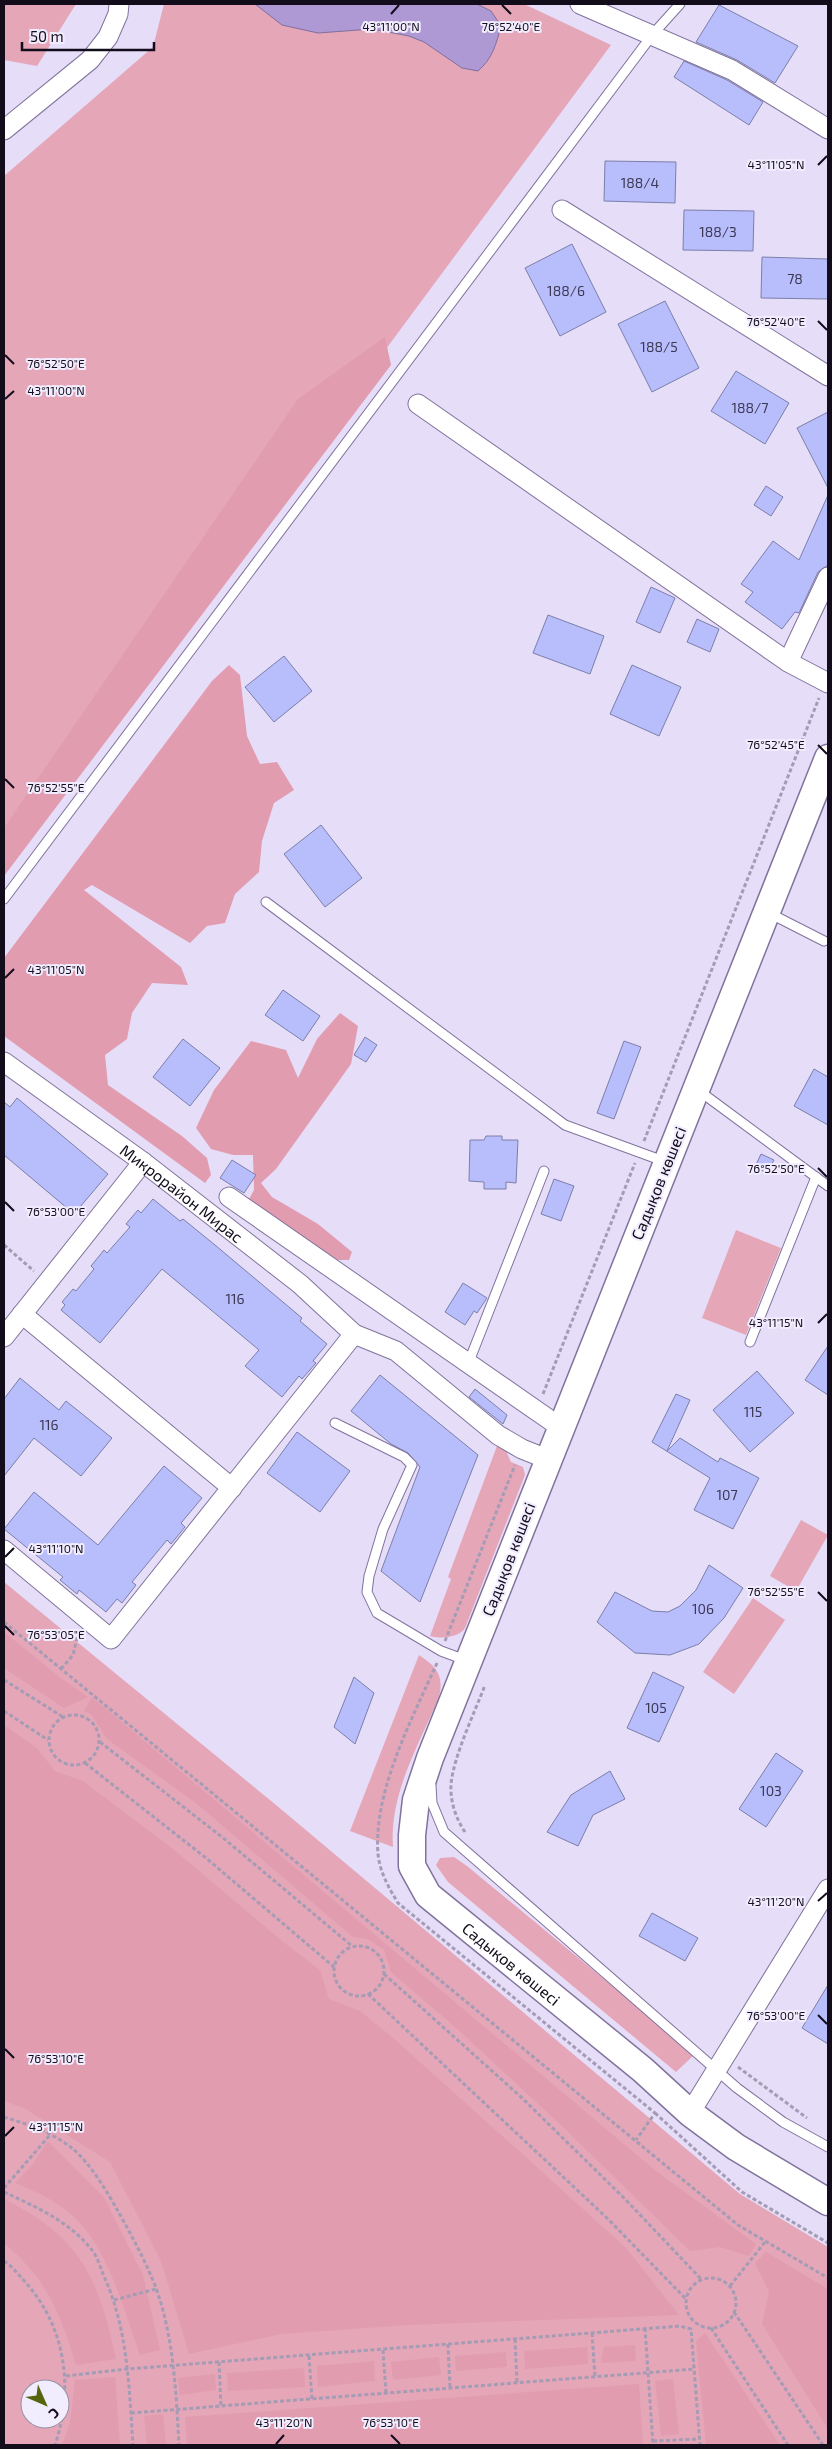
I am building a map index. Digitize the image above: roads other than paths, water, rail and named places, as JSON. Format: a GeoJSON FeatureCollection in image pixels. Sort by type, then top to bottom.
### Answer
{"type":"FeatureCollection","features":[{"type":"Feature","properties":{"kind":"street"},"geometry":{"type":"LineString","coordinates":[[4,130],[90,60],[108,37],[118,14],[119,4]]}},
{"type":"Feature","properties":{"kind":"street"},"geometry":{"type":"LineString","coordinates":[[580,4],[653,34],[732,70],[828,129]]}},
{"type":"Feature","properties":{"kind":"street"},"geometry":{"type":"LineString","coordinates":[[562,210],[828,376]]}},
{"type":"Feature","properties":{"kind":"street"},"geometry":{"type":"LineString","coordinates":[[418,404],[788,662],[828,683]]}},
{"type":"Feature","properties":{"kind":"street"},"geometry":{"type":"LineString","coordinates":[[788,662],[828,578]]}},
{"type":"Feature","properties":{"kind":"street","name":"Садықов көшесі"},"geometry":{"type":"LineString","coordinates":[[828,758],[547,1459],[430,1758],[416,1800],[412,1843],[412,1866],[428,1895],[643,2070],[690,2113],[736,2147],[828,2202]]}},
{"type":"Feature","properties":{"kind":"street","name":"Микрорайон Мирас"},"geometry":{"type":"LineString","coordinates":[[4,1062],[143,1162],[300,1284],[354,1334],[396,1351],[498,1435],[522,1449],[547,1459]]}},
{"type":"Feature","properties":{"kind":"street","name":"Микрорайон Мирас"},"geometry":{"type":"LineString","coordinates":[[4,1337],[143,1162]]}},
{"type":"Feature","properties":{"kind":"street"},"geometry":{"type":"LineString","coordinates":[[229,1197],[560,1427]]}},
{"type":"Feature","properties":{"kind":"street"},"geometry":{"type":"LineString","coordinates":[[22,1314],[232,1488]]}},
{"type":"Feature","properties":{"kind":"street"},"geometry":{"type":"LineString","coordinates":[[4,1550],[111,1639],[354,1334]]}},
{"type":"Feature","properties":{"kind":"street"},"geometry":{"type":"LineString","coordinates":[[690,2113],[828,1890]]}},
{"type":"Feature","properties":{"kind":"lane"},"geometry":{"type":"LineString","coordinates":[[4,899],[653,34],[680,4]]}},
{"type":"Feature","properties":{"kind":"lane"},"geometry":{"type":"LineString","coordinates":[[266,902],[565,1125],[666,1162]]}},
{"type":"Feature","properties":{"kind":"lane"},"geometry":{"type":"LineString","coordinates":[[766,912],[824,941]]}},
{"type":"Feature","properties":{"kind":"lane"},"geometry":{"type":"LineString","coordinates":[[696,1088],[828,1186]]}},
{"type":"Feature","properties":{"kind":"lane"},"geometry":{"type":"LineString","coordinates":[[468,1364],[544,1172]]}},
{"type":"Feature","properties":{"kind":"lane"},"geometry":{"type":"LineString","coordinates":[[750,1342],[816,1177]]}},
{"type":"Feature","properties":{"kind":"lane"},"geometry":{"type":"LineString","coordinates":[[335,1423],[404,1457],[412,1465],[409,1476],[383,1529],[369,1576],[367,1592],[377,1613],[441,1651],[468,1661]]}},
{"type":"Feature","properties":{"kind":"lane"},"geometry":{"type":"LineString","coordinates":[[430,1758],[432,1803],[444,1832],[720,2062],[737,2088],[784,2122],[828,2147]]}}]}
